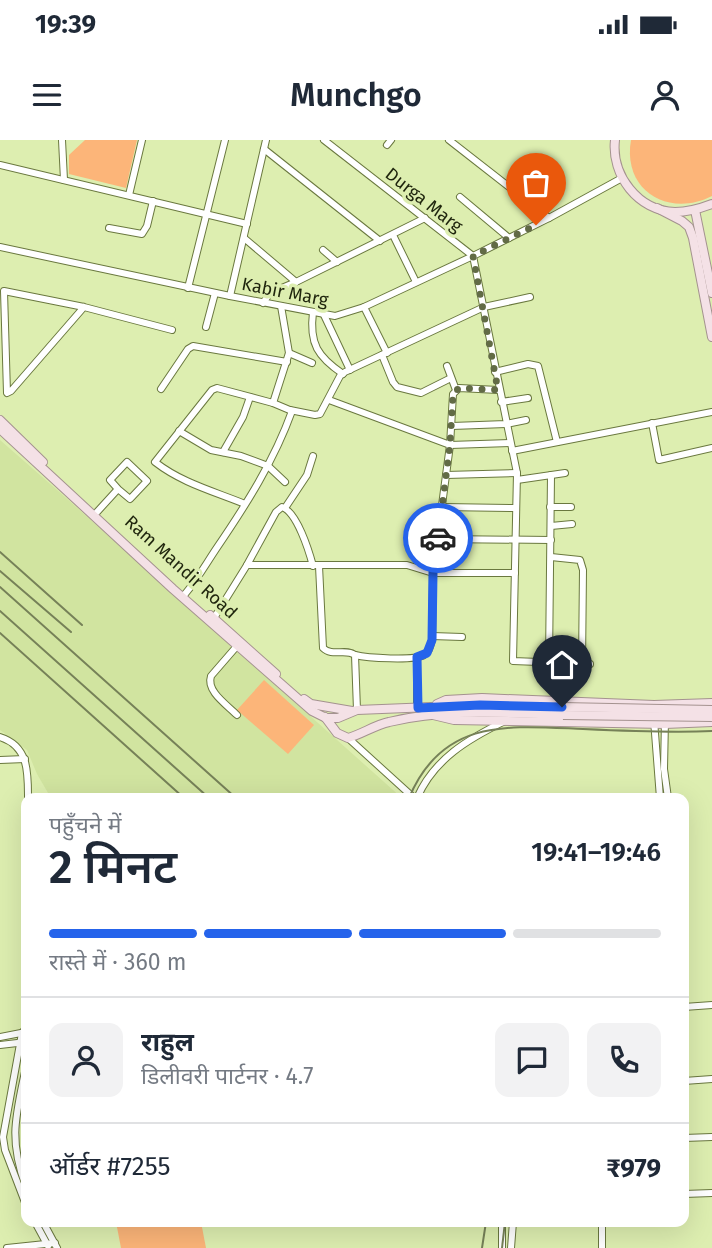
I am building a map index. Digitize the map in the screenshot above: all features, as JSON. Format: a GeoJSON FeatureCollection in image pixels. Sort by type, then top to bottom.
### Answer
{"type":"FeatureCollection","features":[{"type":"Feature","properties":{"kind":"main road"},"geometry":{"type":"LineString","coordinates":[[615,140],[616,166],[621,178],[640,200],[689,227],[712,337]]}},
{"type":"Feature","properties":{"kind":"main road"},"geometry":{"type":"LineString","coordinates":[[657,208],[671,212],[695,210],[712,204]]}},
{"type":"Feature","properties":{"kind":"main road"},"geometry":{"type":"LineString","coordinates":[[695,210],[712,293]]}},
{"type":"Feature","properties":{"kind":"main road","name":"Ram Mandir Road"},"geometry":{"type":"LineString","coordinates":[[0,420],[185,594],[311,704],[353,712]]}},
{"type":"Feature","properties":{"kind":"main road","name":"Ram Mandir Road"},"geometry":{"type":"LineString","coordinates":[[1,430],[237,646],[312,711],[325,717],[337,733],[348,738]]}},
{"type":"Feature","properties":{"kind":"main road"},"geometry":{"type":"LineString","coordinates":[[432,711],[446,700],[482,698],[654,705],[712,703]]}},
{"type":"Feature","properties":{"kind":"main road"},"geometry":{"type":"LineString","coordinates":[[325,717],[338,719],[353,712],[418,708],[454,720],[510,719],[654,724],[712,720]]}},
{"type":"Feature","properties":{"kind":"main road"},"geometry":{"type":"LineString","coordinates":[[445,710],[712,720]]}},
{"type":"Feature","properties":{"kind":"main road"},"geometry":{"type":"LineString","coordinates":[[348,738],[387,722],[432,711],[712,710]]}},
{"type":"Feature","properties":{"kind":"street"},"geometry":{"type":"LineString","coordinates":[[62,140],[64,180]]}},
{"type":"Feature","properties":{"kind":"street"},"geometry":{"type":"LineString","coordinates":[[130,195],[142,140]]}},
{"type":"Feature","properties":{"kind":"street"},"geometry":{"type":"LineString","coordinates":[[188,288],[225,140]]}},
{"type":"Feature","properties":{"kind":"street"},"geometry":{"type":"LineString","coordinates":[[230,296],[266,140]]}},
{"type":"Feature","properties":{"kind":"street","name":"Durga Marg"},"geometry":{"type":"LineString","coordinates":[[324,140],[473,256]]}},
{"type":"Feature","properties":{"kind":"street"},"geometry":{"type":"LineString","coordinates":[[449,140],[550,218]]}},
{"type":"Feature","properties":{"kind":"street"},"geometry":{"type":"LineString","coordinates":[[264,149],[380,241]]}},
{"type":"Feature","properties":{"kind":"street"},"geometry":{"type":"LineString","coordinates":[[0,165],[247,224]]}},
{"type":"Feature","properties":{"kind":"street","name":"Kabir Marg"},"geometry":{"type":"LineString","coordinates":[[0,247],[313,313],[345,314],[473,256],[550,218],[621,178]]}},
{"type":"Feature","properties":{"kind":"street"},"geometry":{"type":"LineString","coordinates":[[460,197],[509,238]]}},
{"type":"Feature","properties":{"kind":"street"},"geometry":{"type":"LineString","coordinates":[[109,228],[142,234],[147,226],[153,201]]}},
{"type":"Feature","properties":{"kind":"street"},"geometry":{"type":"LineString","coordinates":[[263,303],[270,293],[425,218]]}},
{"type":"Feature","properties":{"kind":"street"},"geometry":{"type":"LineString","coordinates":[[393,235],[416,282]]}},
{"type":"Feature","properties":{"kind":"street"},"geometry":{"type":"LineString","coordinates":[[244,238],[296,282]]}},
{"type":"Feature","properties":{"kind":"street"},"geometry":{"type":"LineString","coordinates":[[323,250],[337,262]]}},
{"type":"Feature","properties":{"kind":"street"},"geometry":{"type":"LineString","coordinates":[[473,256],[517,476],[513,662],[586,664],[583,570],[580,560],[551,557]]}},
{"type":"Feature","properties":{"kind":"street"},"geometry":{"type":"LineString","coordinates":[[83,307],[8,393],[2,304],[5,290],[83,307],[172,330]]}},
{"type":"Feature","properties":{"kind":"street"},"geometry":{"type":"LineString","coordinates":[[206,327],[215,293]]}},
{"type":"Feature","properties":{"kind":"street"},"geometry":{"type":"LineString","coordinates":[[245,504],[198,487],[171,474],[155,462],[212,390],[217,388],[314,415],[323,411],[343,374],[350,370],[484,307],[530,297]]}},
{"type":"Feature","properties":{"kind":"street"},"geometry":{"type":"LineString","coordinates":[[274,403],[289,353],[281,306]]}},
{"type":"Feature","properties":{"kind":"street"},"geometry":{"type":"LineString","coordinates":[[364,307],[397,387],[421,393],[451,378]]}},
{"type":"Feature","properties":{"kind":"street"},"geometry":{"type":"LineString","coordinates":[[313,313],[313,338],[320,355],[343,374]]}},
{"type":"Feature","properties":{"kind":"street"},"geometry":{"type":"LineString","coordinates":[[324,315],[350,370]]}},
{"type":"Feature","properties":{"kind":"street"},"geometry":{"type":"LineString","coordinates":[[161,389],[188,349],[193,346],[287,362]]}},
{"type":"Feature","properties":{"kind":"street"},"geometry":{"type":"LineString","coordinates":[[289,353],[312,363]]}},
{"type":"Feature","properties":{"kind":"street"},"geometry":{"type":"LineString","coordinates":[[495,372],[528,364],[538,366],[557,442]]}},
{"type":"Feature","properties":{"kind":"street"},"geometry":{"type":"LineString","coordinates":[[214,618],[276,512],[285,508],[290,511],[316,566],[323,648],[329,652],[352,652],[355,655],[417,657],[427,653],[432,636],[433,573],[456,390],[447,366]]}},
{"type":"Feature","properties":{"kind":"street"},"geometry":{"type":"LineString","coordinates":[[456,390],[476,387],[498,390]]}},
{"type":"Feature","properties":{"kind":"street"},"geometry":{"type":"LineString","coordinates":[[223,452],[243,417],[250,397]]}},
{"type":"Feature","properties":{"kind":"street"},"geometry":{"type":"LineString","coordinates":[[501,402],[528,398]]}},
{"type":"Feature","properties":{"kind":"street"},"geometry":{"type":"LineString","coordinates":[[329,400],[450,445],[511,447],[557,442],[712,412]]}},
{"type":"Feature","properties":{"kind":"street"},"geometry":{"type":"LineString","coordinates":[[185,594],[268,466],[281,441],[292,411],[290,410]]}},
{"type":"Feature","properties":{"kind":"street"},"geometry":{"type":"LineString","coordinates":[[452,426],[506,424],[526,420]]}},
{"type":"Feature","properties":{"kind":"street"},"geometry":{"type":"LineString","coordinates":[[652,424],[659,460],[712,448]]}},
{"type":"Feature","properties":{"kind":"street"},"geometry":{"type":"LineString","coordinates":[[179,431],[195,442],[268,466],[285,482]]}},
{"type":"Feature","properties":{"kind":"street"},"geometry":{"type":"LineString","coordinates":[[285,508],[307,475],[313,456]]}},
{"type":"Feature","properties":{"kind":"street"},"geometry":{"type":"LineString","coordinates":[[127,462],[147,481],[130,499],[118,489],[110,481],[127,462]]}},
{"type":"Feature","properties":{"kind":"street"},"geometry":{"type":"LineString","coordinates":[[446,475],[517,476],[565,473]]}},
{"type":"Feature","properties":{"kind":"street"},"geometry":{"type":"LineString","coordinates":[[549,663],[551,475]]}},
{"type":"Feature","properties":{"kind":"street"},"geometry":{"type":"LineString","coordinates":[[97,512],[118,489]]}},
{"type":"Feature","properties":{"kind":"street"},"geometry":{"type":"LineString","coordinates":[[442,507],[516,508]]}},
{"type":"Feature","properties":{"kind":"street"},"geometry":{"type":"LineString","coordinates":[[550,507],[571,507]]}},
{"type":"Feature","properties":{"kind":"street"},"geometry":{"type":"LineString","coordinates":[[551,526],[572,524]]}},
{"type":"Feature","properties":{"kind":"street"},"geometry":{"type":"LineString","coordinates":[[438,539],[551,540]]}},
{"type":"Feature","properties":{"kind":"street"},"geometry":{"type":"LineString","coordinates":[[247,565],[407,565],[433,573],[515,573]]}},
{"type":"Feature","properties":{"kind":"street"},"geometry":{"type":"LineString","coordinates":[[432,636],[462,637]]}},
{"type":"Feature","properties":{"kind":"street"},"geometry":{"type":"LineString","coordinates":[[236,715],[212,690],[209,682],[211,676],[237,646]]}},
{"type":"Feature","properties":{"kind":"street"},"geometry":{"type":"LineString","coordinates":[[353,712],[355,655]]}},
{"type":"Feature","properties":{"kind":"street"},"geometry":{"type":"LineString","coordinates":[[417,657],[418,708]]}},
{"type":"Feature","properties":{"kind":"street"},"geometry":{"type":"LineString","coordinates":[[654,705],[660,793]]}},
{"type":"Feature","properties":{"kind":"street"},"geometry":{"type":"LineString","coordinates":[[665,705],[664,769],[667,793]]}},
{"type":"Feature","properties":{"kind":"street"},"geometry":{"type":"LineString","coordinates":[[418,793],[424,782],[453,750],[477,734],[510,719]]}},
{"type":"Feature","properties":{"kind":"street"},"geometry":{"type":"LineString","coordinates":[[0,737],[18,747],[25,759],[28,767],[28,793]]}},
{"type":"Feature","properties":{"kind":"street"},"geometry":{"type":"LineString","coordinates":[[348,738],[409,793]]}},
{"type":"Feature","properties":{"kind":"street"},"geometry":{"type":"LineString","coordinates":[[0,760],[25,759]]}},
{"type":"Feature","properties":{"kind":"street"},"geometry":{"type":"LineString","coordinates":[[689,1007],[712,1005]]}},
{"type":"Feature","properties":{"kind":"street"},"geometry":{"type":"LineString","coordinates":[[0,1037],[21,1032]]}},
{"type":"Feature","properties":{"kind":"street"},"geometry":{"type":"LineString","coordinates":[[0,1045],[21,1043]]}},
{"type":"Feature","properties":{"kind":"street"},"geometry":{"type":"LineString","coordinates":[[21,1054],[8,1100],[3,1137],[5,1150],[21,1192]]}},
{"type":"Feature","properties":{"kind":"street"},"geometry":{"type":"LineString","coordinates":[[689,1081],[712,1079]]}},
{"type":"Feature","properties":{"kind":"street"},"geometry":{"type":"LineString","coordinates":[[21,1094],[13,1136],[21,1173]]}},
{"type":"Feature","properties":{"kind":"street"},"geometry":{"type":"LineString","coordinates":[[689,1138],[712,1137]]}},
{"type":"Feature","properties":{"kind":"street"},"geometry":{"type":"LineString","coordinates":[[689,1194],[712,1193]]}},
{"type":"Feature","properties":{"kind":"street"},"geometry":{"type":"LineString","coordinates":[[39,1227],[52,1246]]}},
{"type":"Feature","properties":{"kind":"street"},"geometry":{"type":"LineString","coordinates":[[45,1227],[52,1246]]}},
{"type":"Feature","properties":{"kind":"street"},"geometry":{"type":"LineString","coordinates":[[502,1227],[502,1248]]}},
{"type":"Feature","properties":{"kind":"street"},"geometry":{"type":"LineString","coordinates":[[511,1248],[513,1227]]}},
{"type":"Feature","properties":{"kind":"street"},"geometry":{"type":"LineString","coordinates":[[602,1227],[602,1248]]}},
{"type":"Feature","properties":{"kind":"street"},"geometry":{"type":"LineString","coordinates":[[8,1248],[52,1246]]}},
{"type":"Feature","properties":{"kind":"shaded area"},"geometry":{"type":"Polygon","coordinates":[[[85,140],[137,140],[126,188],[69,174],[69,155],[85,140]]]}},
{"type":"Feature","properties":{"kind":"shaded area"},"geometry":{"type":"Polygon","coordinates":[[[631,140],[712,140],[712,196],[680,204],[652,195],[641,186],[634,173],[630,158],[631,140]]]}},
{"type":"Feature","properties":{"kind":"shaded area"},"geometry":{"type":"Polygon","coordinates":[[[0,440],[396,793],[48,793],[27,750],[0,730],[0,440]]]}},
{"type":"Feature","properties":{"kind":"shaded area"},"geometry":{"type":"Polygon","coordinates":[[[264,680],[314,725],[288,754],[237,710],[264,680]]]}},
{"type":"Feature","properties":{"kind":"shaded area"},"geometry":{"type":"Polygon","coordinates":[[[117,1227],[202,1227],[206,1248],[121,1248],[117,1227]]]}},
{"type":"Feature","properties":{"kind":"railway"},"geometry":{"type":"LineString","coordinates":[[0,552],[82,625]]}},
{"type":"Feature","properties":{"kind":"railway"},"geometry":{"type":"LineString","coordinates":[[0,571],[71,632]]}},
{"type":"Feature","properties":{"kind":"railway"},"geometry":{"type":"LineString","coordinates":[[0,587],[230,793]]}},
{"type":"Feature","properties":{"kind":"railway"},"geometry":{"type":"LineString","coordinates":[[0,611],[203,793]]}},
{"type":"Feature","properties":{"kind":"railway"},"geometry":{"type":"LineString","coordinates":[[0,633],[178,793]]}},
{"type":"Feature","properties":{"kind":"railway"},"geometry":{"type":"LineString","coordinates":[[412,793],[423,772],[440,753],[460,740],[481,732],[530,727],[647,732],[712,731]]}},
{"type":"Feature","properties":{"kind":"railway"},"geometry":{"type":"LineString","coordinates":[[482,1248],[485,1227]]}},
{"type":"Feature","properties":{"kind":"railway"},"geometry":{"type":"LineString","coordinates":[[502,1248],[504,1227]]}},
{"type":"Feature","properties":{"kind":"way so far"},"geometry":{"type":"LineString","coordinates":[[438,538],[450,445],[453,394],[459,388],[498,390],[473,256],[536,225]]}},
{"type":"Feature","properties":{"kind":"route"},"geometry":{"type":"LineString","coordinates":[[438,538],[433,573],[432,640],[427,653],[417,657],[418,708],[480,705],[562,707]]}}]}
